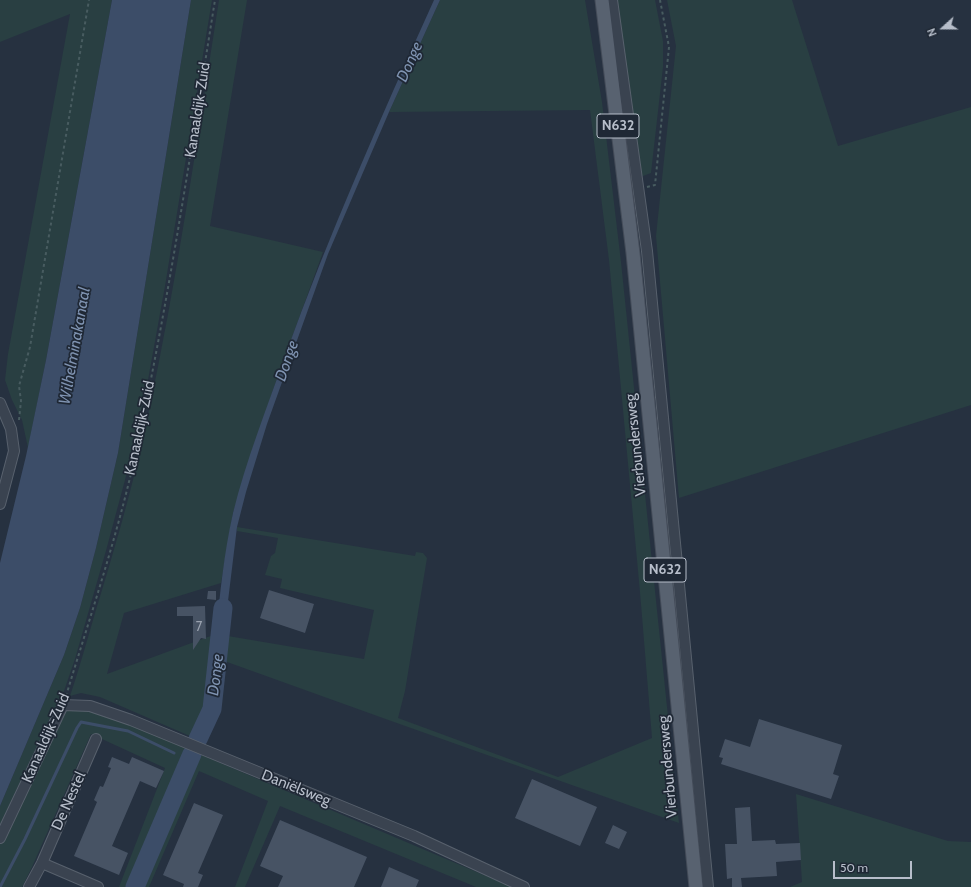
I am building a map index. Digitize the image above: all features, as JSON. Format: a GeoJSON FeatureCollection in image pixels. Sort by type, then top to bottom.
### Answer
{"type":"FeatureCollection","features":[{"type":"Feature","properties":{"kind":"main road","name":"Vierbundersweg"},"geometry":{"type":"LineString","coordinates":[[602,0],[632,189],[633,253],[647,391],[668,534],[696,824],[696,887]]}},
{"type":"Feature","properties":{"kind":"street","name":"Vierbundersweg"},"geometry":{"type":"LineString","coordinates":[[612,0],[632,189],[647,251],[661,390],[668,534]]}},
{"type":"Feature","properties":{"kind":"street"},"geometry":{"type":"LineString","coordinates":[[633,253],[647,251]]}},
{"type":"Feature","properties":{"kind":"street"},"geometry":{"type":"LineString","coordinates":[[647,391],[661,390]]}},
{"type":"Feature","properties":{"kind":"street"},"geometry":{"type":"LineString","coordinates":[[0,403],[12,429],[14,450],[0,504]]}},
{"type":"Feature","properties":{"kind":"street","name":"Kanaaldijk-Zuid"},"geometry":{"type":"LineString","coordinates":[[0,838],[64,705]]}},
{"type":"Feature","properties":{"kind":"street","name":"Daniëlsweg"},"geometry":{"type":"LineString","coordinates":[[64,705],[90,706],[131,720],[414,836],[524,887]]}},
{"type":"Feature","properties":{"kind":"street","name":"De Nestel"},"geometry":{"type":"LineString","coordinates":[[29,887],[42,863],[96,739]]}},
{"type":"Feature","properties":{"kind":"street","name":"Vierbundersweg"},"geometry":{"type":"LineString","coordinates":[[696,824],[708,887]]}},
{"type":"Feature","properties":{"kind":"street"},"geometry":{"type":"LineString","coordinates":[[42,863],[98,887]]}},
{"type":"Feature","properties":{"kind":"path"},"geometry":{"type":"LineString","coordinates":[[19,423],[18,415],[21,402],[19,386],[30,347],[89,0]]}},
{"type":"Feature","properties":{"kind":"path","name":"Kanaaldijk-Zuid"},"geometry":{"type":"LineString","coordinates":[[64,705],[111,548],[132,467],[168,295],[215,0]]}},
{"type":"Feature","properties":{"kind":"path"},"geometry":{"type":"LineString","coordinates":[[632,189],[655,186],[668,47],[660,0]]}},
{"type":"Feature","properties":{"kind":"green space"},"geometry":{"type":"Polygon","coordinates":[[[0,0],[112,0],[46,360],[28,448],[22,420],[12,400],[5,380],[8,354],[70,14],[0,42],[0,0]]]}},
{"type":"Feature","properties":{"kind":"green space"},"geometry":{"type":"Polygon","coordinates":[[[191,0],[212,0],[165,286],[148,380],[129,465],[75,659],[63,694],[49,720],[0,825],[0,806],[64,655],[80,608],[96,548],[118,453],[191,0]]]}},
{"type":"Feature","properties":{"kind":"green space"},"geometry":{"type":"Polygon","coordinates":[[[219,0],[247,0],[210,226],[323,252],[273,390],[233,513],[221,583],[124,613],[107,674],[216,634],[364,659],[374,610],[280,588],[282,579],[265,575],[271,556],[275,553],[278,538],[237,531],[237,527],[415,556],[416,552],[423,553],[427,558],[405,691],[398,718],[558,777],[652,738],[609,260],[590,110],[389,112],[440,0],[585,0],[602,102],[621,262],[679,823],[216,658],[209,715],[199,740],[100,697],[81,693],[70,696],[121,527],[147,420],[177,263],[219,0]]]}},
{"type":"Feature","properties":{"kind":"green space"},"geometry":{"type":"Polygon","coordinates":[[[617,0],[655,0],[663,41],[663,67],[651,173],[643,176],[641,175],[617,0]]]}},
{"type":"Feature","properties":{"kind":"green space"},"geometry":{"type":"Polygon","coordinates":[[[667,0],[792,0],[838,146],[971,107],[971,405],[679,498],[656,236],[676,46],[667,0]]]}},
{"type":"Feature","properties":{"kind":"green space"},"geometry":{"type":"Polygon","coordinates":[[[66,708],[91,708],[512,887],[476,887],[280,806],[245,887],[235,887],[268,801],[199,771],[149,887],[119,887],[165,768],[91,734],[22,887],[0,887],[0,844],[66,708]]]}},
{"type":"Feature","properties":{"kind":"green space"},"geometry":{"type":"Polygon","coordinates":[[[796,794],[948,841],[971,842],[971,887],[790,887],[802,882],[796,794]]]}},
{"type":"Feature","properties":{"kind":"water","name":"Wilhelminakanaal"},"geometry":{"type":"Polygon","coordinates":[[[112,0],[191,0],[118,453],[96,548],[80,608],[64,655],[0,806],[0,563],[26,456],[46,360],[112,0]]]}},
{"type":"Feature","properties":{"kind":"water"},"geometry":{"type":"Polygon","coordinates":[[[434,0],[440,0],[389,112],[328,254],[267,424],[237,527],[224,634],[216,634],[227,543],[233,513],[257,434],[319,265],[375,132],[434,0]]]}},
{"type":"Feature","properties":{"kind":"building"},"geometry":{"type":"Polygon","coordinates":[[[269,590],[314,604],[305,633],[260,618],[269,590]]]}},
{"type":"Feature","properties":{"kind":"building"},"geometry":{"type":"Polygon","coordinates":[[[208,591],[216,591],[216,600],[207,599],[208,591]]]}},
{"type":"Feature","properties":{"kind":"building"},"geometry":{"type":"Polygon","coordinates":[[[205,606],[206,639],[201,638],[193,650],[193,616],[177,616],[177,607],[205,606]]]}},
{"type":"Feature","properties":{"kind":"building"},"geometry":{"type":"Polygon","coordinates":[[[759,719],[842,745],[833,774],[839,776],[831,799],[721,764],[723,758],[719,757],[725,739],[750,747],[759,719]]]}},
{"type":"Feature","properties":{"kind":"building"},"geometry":{"type":"Polygon","coordinates":[[[112,757],[129,764],[132,757],[164,771],[156,788],[140,781],[112,846],[128,853],[119,875],[74,856],[97,802],[94,800],[100,786],[103,787],[111,768],[108,767],[112,757]]]}},
{"type":"Feature","properties":{"kind":"building"},"geometry":{"type":"Polygon","coordinates":[[[532,779],[597,807],[580,846],[515,818],[532,779]]]}},
{"type":"Feature","properties":{"kind":"building"},"geometry":{"type":"Polygon","coordinates":[[[194,803],[223,815],[198,873],[203,875],[198,887],[183,887],[184,884],[163,875],[194,803]]]}},
{"type":"Feature","properties":{"kind":"building"},"geometry":{"type":"Polygon","coordinates":[[[750,807],[752,841],[775,840],[776,844],[800,843],[801,860],[776,862],[777,876],[741,878],[742,887],[732,887],[732,878],[727,879],[725,844],[737,844],[735,808],[750,807]]]}},
{"type":"Feature","properties":{"kind":"building"},"geometry":{"type":"Polygon","coordinates":[[[280,820],[367,857],[354,887],[278,887],[283,876],[260,866],[280,820]]]}},
{"type":"Feature","properties":{"kind":"building"},"geometry":{"type":"Polygon","coordinates":[[[613,825],[627,832],[619,849],[605,843],[613,825]]]}},
{"type":"Feature","properties":{"kind":"building"},"geometry":{"type":"Polygon","coordinates":[[[389,867],[419,880],[416,887],[381,887],[389,867]]]}},
{"type":"Feature","properties":{"kind":"waterway","name":"Donge"},"geometry":{"type":"LineString","coordinates":[[198,739],[212,709],[223,608]]}},
{"type":"Feature","properties":{"kind":"waterway"},"geometry":{"type":"LineString","coordinates":[[0,887],[25,839],[81,722],[128,731],[174,753]]}},
{"type":"Feature","properties":{"kind":"waterway","name":"Donge"},"geometry":{"type":"LineString","coordinates":[[135,887],[192,754]]}}]}
